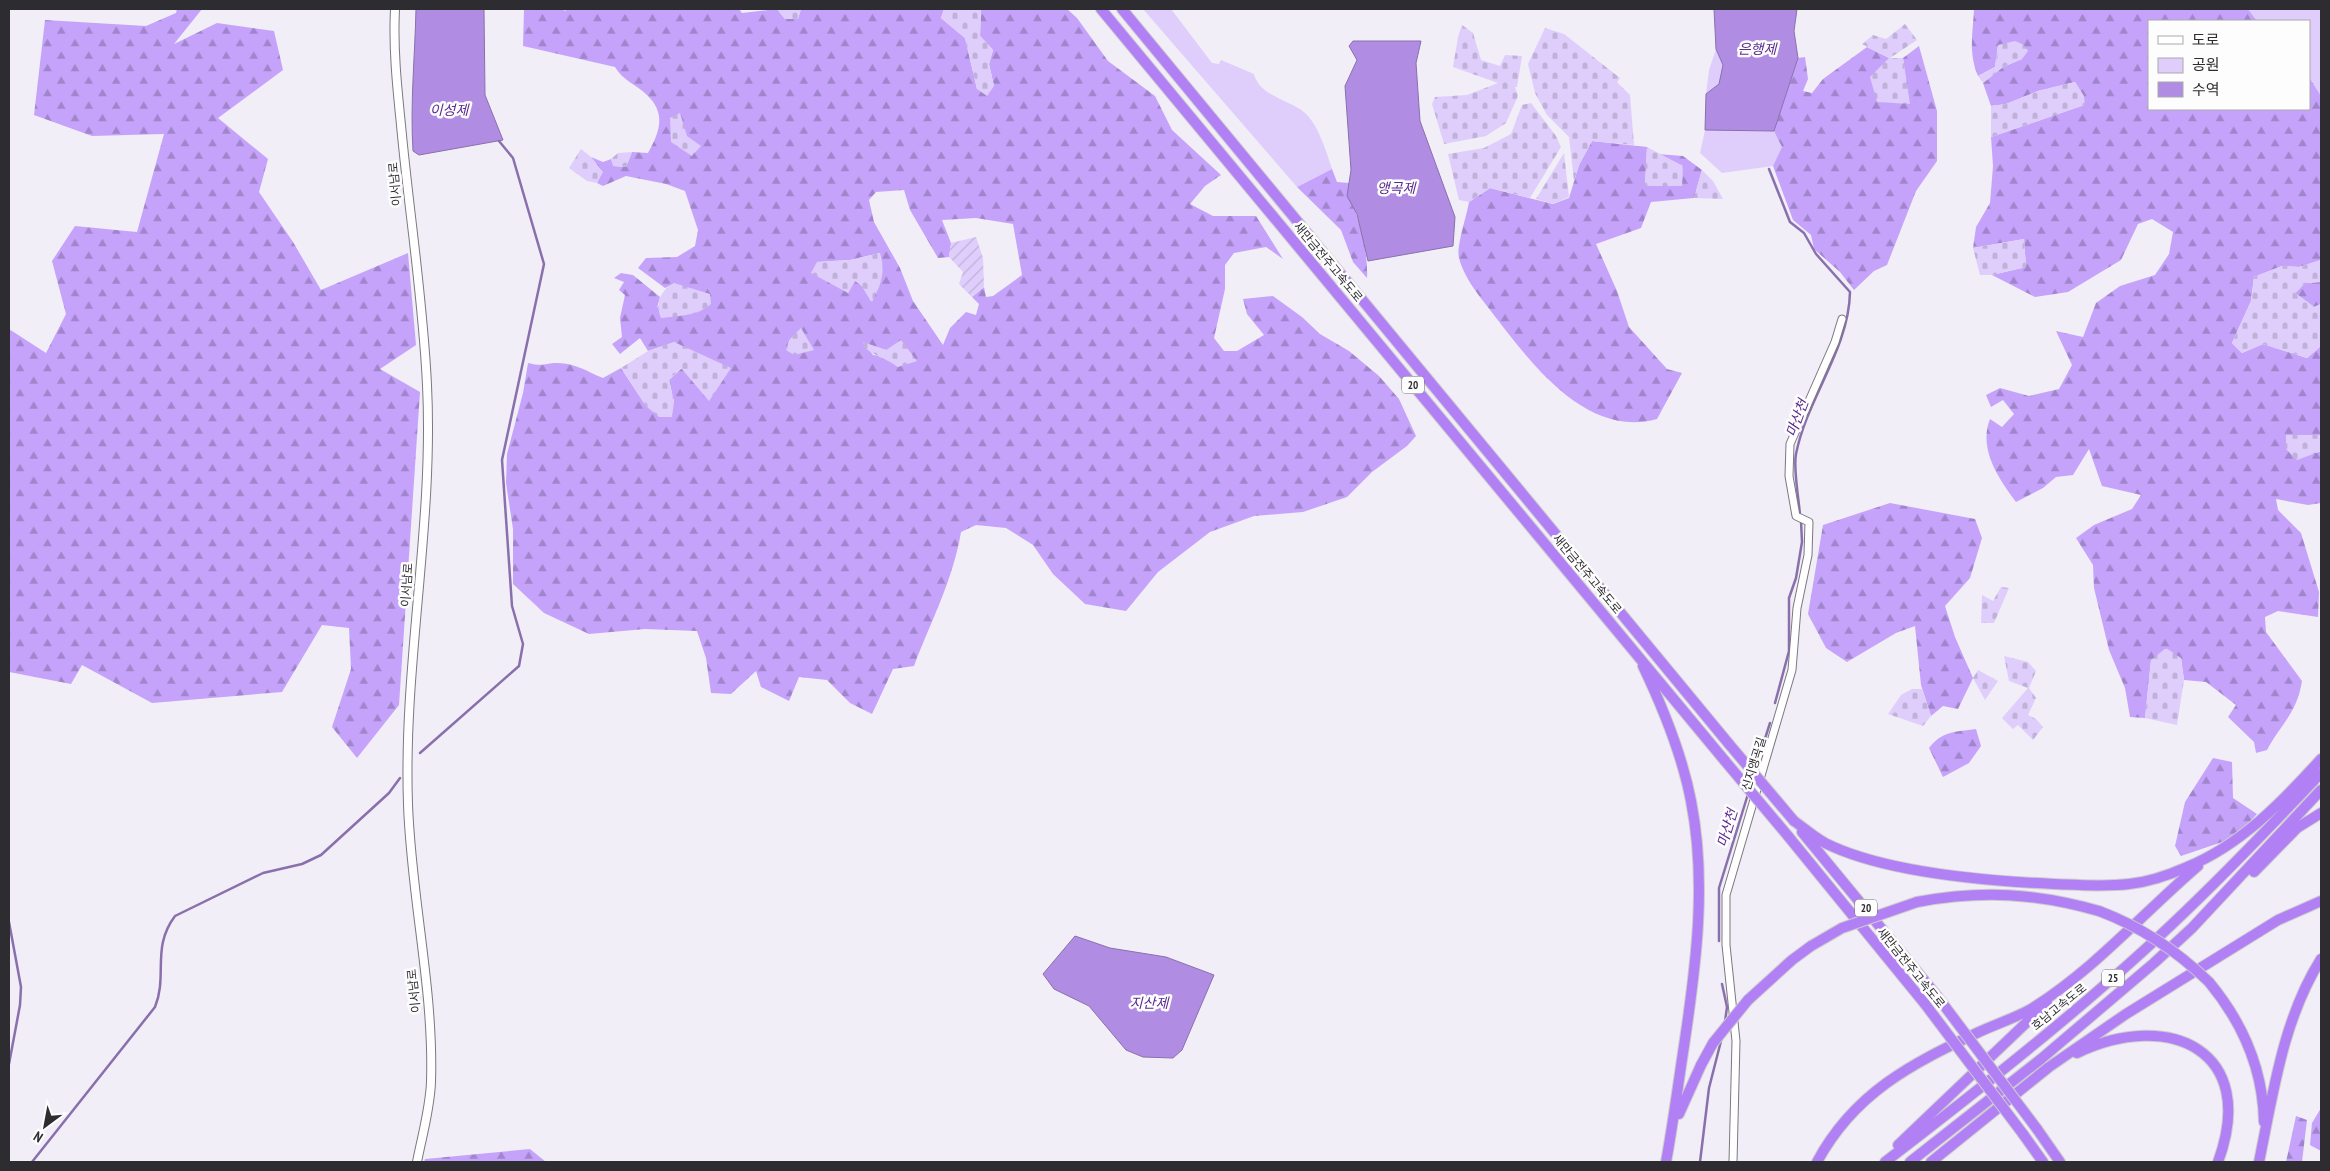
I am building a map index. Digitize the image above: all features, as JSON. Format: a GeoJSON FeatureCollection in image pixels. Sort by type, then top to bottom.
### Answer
{"type":"FeatureCollection","features":[{"type":"Feature","properties":{"kind":"highway","name":"새만금전주고속도로"},"geometry":{"type":"LineString","coordinates":[[1101,9],[1788,836],[1925,1004],[2043,1162]]}},
{"type":"Feature","properties":{"kind":"highway","name":"새만금전주고속도로"},"geometry":{"type":"LineString","coordinates":[[1122,9],[1937,996],[2060,1162]]}},
{"type":"Feature","properties":{"kind":"highway"},"geometry":{"type":"LineString","coordinates":[[1636,652],[1674,735],[1692,803],[1697,842],[1699,894],[1693,985],[1670,1144]]}},
{"type":"Feature","properties":{"kind":"highway"},"geometry":{"type":"LineString","coordinates":[[1880,1162],[2071,980],[2210,856],[2263,818],[2290,794],[2321,759]]}},
{"type":"Feature","properties":{"kind":"highway","name":"호남고속도로"},"geometry":{"type":"LineString","coordinates":[[1885,1162],[1988,1082],[2128,965],[2215,884],[2321,773]]}},
{"type":"Feature","properties":{"kind":"highway","name":"25"},"geometry":{"type":"LineString","coordinates":[[1910,1162],[2098,1011],[2192,928],[2321,790]]}},
{"type":"Feature","properties":{"kind":"highway"},"geometry":{"type":"LineString","coordinates":[[2192,928],[2225,901],[2297,828],[2321,813]]}},
{"type":"Feature","properties":{"kind":"highway"},"geometry":{"type":"LineString","coordinates":[[1794,821],[1824,843],[1878,860],[1961,877],[2031,883],[2097,886],[2131,884],[2164,876],[2210,856]]}},
{"type":"Feature","properties":{"kind":"highway"},"geometry":{"type":"LineString","coordinates":[[1666,1162],[1682,1104],[1701,1065],[1713,1043],[1748,1000],[1792,960],[1811,946],[1842,928],[1917,902],[1949,896],[2012,894],[2040,897],[2099,911],[2151,935],[2180,955],[2209,982],[2238,1022],[2256,1064],[2264,1112],[2264,1140]]}},
{"type":"Feature","properties":{"kind":"highway"},"geometry":{"type":"LineString","coordinates":[[1931,1162],[2049,1067],[2126,1014],[2278,920],[2321,901]]}},
{"type":"Feature","properties":{"kind":"highway"},"geometry":{"type":"LineString","coordinates":[[2259,1162],[2284,1050],[2300,1001],[2321,959]]}},
{"type":"Feature","properties":{"kind":"highway"},"geometry":{"type":"LineString","coordinates":[[1817,1162],[1846,1117],[1876,1089],[1936,1052],[2030,1010],[2071,980]]}},
{"type":"Feature","properties":{"kind":"highway"},"geometry":{"type":"LineString","coordinates":[[2049,1067],[2086,1049],[2131,1036],[2154,1035],[2172,1038],[2193,1046],[2217,1065],[2224,1083],[2228,1105],[2227,1127],[2218,1162]]}},
{"type":"Feature","properties":{"kind":"main road","name":"이서남로"},"geometry":{"type":"LineString","coordinates":[[395,9],[395,64],[422,321],[429,444],[407,745],[408,805],[414,888],[431,1041],[431,1086],[416,1162]]}},
{"type":"Feature","properties":{"kind":"street","name":"신지앵곡길"},"geometry":{"type":"LineString","coordinates":[[1733,1162],[1736,1042],[1726,945],[1726,895],[1792,670],[1796,608],[1808,555],[1809,522],[1796,516],[1789,476],[1790,444],[1835,342],[1842,319]]}},
{"type":"Feature","properties":{"kind":"green space"},"geometry":{"type":"Polygon","coordinates":[[[177,9],[202,9],[174,44],[217,23],[274,31],[283,70],[218,118],[268,159],[259,192],[293,242],[321,290],[408,253],[416,345],[380,369],[420,392],[399,705],[357,758],[332,727],[351,669],[349,628],[322,625],[282,692],[152,703],[82,665],[71,684],[9,672],[9,329],[46,353],[66,314],[52,261],[75,226],[137,232],[164,134],[92,136],[34,115],[45,20],[146,26],[176,13],[177,9]]]}},
{"type":"Feature","properties":{"kind":"green space"},"geometry":{"type":"Polygon","coordinates":[[[524,9],[562,9],[565,11],[567,9],[739,9],[742,13],[777,9],[785,19],[798,19],[801,9],[944,9],[941,18],[965,38],[977,89],[994,86],[989,64],[993,50],[980,36],[981,9],[1067,9],[1077,18],[1108,61],[1155,96],[1172,130],[1221,175],[1205,186],[1190,204],[1213,216],[1256,216],[1283,259],[1266,247],[1234,253],[1225,265],[1225,289],[1214,338],[1224,351],[1237,351],[1264,335],[1247,314],[1243,299],[1273,296],[1302,317],[1320,334],[1349,351],[1379,376],[1399,399],[1416,436],[1407,446],[1372,472],[1347,497],[1303,512],[1254,516],[1210,532],[1158,572],[1126,611],[1085,604],[1053,574],[1033,545],[1006,528],[976,525],[961,532],[953,567],[914,666],[893,669],[872,714],[850,703],[827,680],[799,677],[789,701],[761,687],[756,671],[731,694],[711,693],[706,658],[697,631],[645,629],[589,634],[544,613],[513,584],[513,529],[506,483],[507,454],[523,393],[528,363],[537,365],[570,364],[603,378],[621,368],[646,406],[674,402],[669,380],[682,368],[675,342],[648,351],[640,338],[620,354],[612,344],[622,337],[620,318],[625,295],[619,290],[624,282],[614,278],[621,273],[633,275],[660,297],[657,308],[675,283],[665,288],[638,268],[646,258],[677,257],[695,246],[698,230],[685,191],[666,184],[626,176],[603,186],[597,183],[602,172],[591,157],[603,162],[611,159],[614,166],[626,167],[632,152],[648,153],[658,131],[659,116],[653,102],[647,95],[622,76],[615,67],[523,46],[524,9]],[[904,190],[876,192],[869,200],[874,222],[900,268],[913,301],[943,345],[950,328],[966,312],[976,315],[979,304],[972,297],[984,287],[986,297],[993,296],[1022,275],[1013,224],[976,218],[942,220],[951,243],[949,257],[938,258],[910,210],[904,190]],[[880,253],[850,260],[817,262],[848,293],[855,280],[862,286],[871,301],[880,253]],[[864,343],[873,355],[886,357],[898,367],[886,350],[864,343]]]}},
{"type":"Feature","properties":{"kind":"green space"},"geometry":{"type":"Polygon","coordinates":[[[777,9],[801,9],[798,19],[785,19],[777,9]]]}},
{"type":"Feature","properties":{"kind":"green space"},"geometry":{"type":"Polygon","coordinates":[[[944,9],[981,9],[980,36],[993,50],[989,64],[994,86],[987,96],[977,89],[965,38],[941,18],[944,9]]]}},
{"type":"Feature","properties":{"kind":"green space"},"geometry":{"type":"Polygon","coordinates":[[[1143,9],[1171,9],[1212,63],[1219,64],[1221,60],[1254,74],[1262,88],[1268,93],[1299,108],[1305,113],[1318,132],[1332,169],[1297,187],[1143,9]]]}},
{"type":"Feature","properties":{"kind":"green space"},"geometry":{"type":"Polygon","coordinates":[[[1974,9],[2248,9],[2256,20],[2148,20],[2148,110],[2310,110],[2310,79],[2321,96],[2321,260],[2299,267],[2282,266],[2254,277],[2251,301],[2232,343],[2242,353],[2263,344],[2307,358],[2321,346],[2321,435],[2287,435],[2316,453],[2321,451],[2321,503],[2308,505],[2276,499],[2278,510],[2301,533],[2319,592],[2318,617],[2278,611],[2265,617],[2266,632],[2302,681],[2300,692],[2288,718],[2267,750],[2256,753],[2254,742],[2228,717],[2236,705],[2206,682],[2184,680],[2181,658],[2151,660],[2145,718],[2130,717],[2125,688],[2109,650],[2094,588],[2093,565],[2076,538],[2094,525],[2132,509],[2141,495],[2102,486],[2089,449],[2073,475],[2056,477],[2043,488],[2016,502],[2003,484],[1992,463],[1987,441],[1990,419],[2002,427],[2014,414],[2003,400],[1991,407],[1986,395],[2000,388],[2029,396],[2059,389],[2072,365],[2056,331],[2083,337],[2096,303],[2120,286],[2155,275],[2169,254],[2173,232],[2152,219],[2138,224],[2121,260],[2068,292],[2035,297],[1992,275],[2026,267],[2024,239],[1973,248],[1976,227],[1990,203],[1993,166],[1991,137],[2084,105],[2084,97],[2075,82],[2038,91],[2006,104],[1991,106],[1983,83],[2003,67],[2022,59],[1998,45],[1995,67],[1978,76],[1973,59],[1974,9]]]}},
{"type":"Feature","properties":{"kind":"green space"},"geometry":{"type":"Polygon","coordinates":[[[2248,9],[2321,9],[2321,96],[2310,79],[2310,20],[2256,20],[2248,9]]]}},
{"type":"Feature","properties":{"kind":"green space"},"geometry":{"type":"Polygon","coordinates":[[[1905,24],[1917,40],[1890,58],[1903,58],[1910,104],[1877,102],[1870,77],[1889,58],[1862,44],[1873,35],[1886,39],[1905,24]]]}},
{"type":"Feature","properties":{"kind":"green space"},"geometry":{"type":"Polygon","coordinates":[[[1462,25],[1473,33],[1481,60],[1500,66],[1505,55],[1522,56],[1517,87],[1515,87],[1518,96],[1506,123],[1486,136],[1444,144],[1432,104],[1435,97],[1467,95],[1498,83],[1453,67],[1462,25]]]}},
{"type":"Feature","properties":{"kind":"green space"},"geometry":{"type":"Polygon","coordinates":[[[1545,28],[1564,34],[1620,78],[1617,82],[1630,95],[1634,145],[1592,141],[1579,165],[1574,181],[1569,137],[1547,115],[1535,93],[1528,64],[1545,28]]]}},
{"type":"Feature","properties":{"kind":"green space"},"geometry":{"type":"Polygon","coordinates":[[[2015,41],[2024,45],[2028,51],[2022,59],[2003,67],[1983,83],[1978,76],[1995,67],[1998,45],[2015,41]]]}},
{"type":"Feature","properties":{"kind":"green space"},"geometry":{"type":"Polygon","coordinates":[[[1919,46],[1937,111],[1937,161],[1916,191],[1887,265],[1874,271],[1854,290],[1840,272],[1814,249],[1811,235],[1793,220],[1773,166],[1782,147],[1774,131],[1798,58],[1805,57],[1808,79],[1803,91],[1812,93],[1823,79],[1867,47],[1889,58],[1909,104],[1903,58],[1919,46]]]}},
{"type":"Feature","properties":{"kind":"green space"},"geometry":{"type":"Polygon","coordinates":[[[1716,49],[1723,65],[1719,84],[1706,94],[1709,70],[1716,49]]]}},
{"type":"Feature","properties":{"kind":"green space"},"geometry":{"type":"Polygon","coordinates":[[[2075,82],[2084,96],[2085,105],[1991,137],[1991,106],[2006,104],[2038,91],[2075,82]]]}},
{"type":"Feature","properties":{"kind":"green space"},"geometry":{"type":"Polygon","coordinates":[[[1531,103],[1556,136],[1561,147],[1530,198],[1490,188],[1469,202],[1459,200],[1448,154],[1484,148],[1511,134],[1522,105],[1531,103]]]}},
{"type":"Feature","properties":{"kind":"green space"},"geometry":{"type":"Polygon","coordinates":[[[680,113],[687,136],[701,146],[692,156],[671,142],[670,118],[680,113]]]}},
{"type":"Feature","properties":{"kind":"green space"},"geometry":{"type":"Polygon","coordinates":[[[1705,130],[1770,130],[1774,131],[1783,147],[1773,166],[1722,173],[1700,153],[1705,130]]]}},
{"type":"Feature","properties":{"kind":"green space"},"geometry":{"type":"Polygon","coordinates":[[[1592,141],[1647,147],[1645,186],[1683,166],[1657,154],[1683,156],[1702,170],[1694,198],[1651,202],[1641,228],[1596,244],[1617,291],[1629,327],[1667,369],[1682,373],[1657,419],[1632,422],[1608,418],[1586,408],[1565,394],[1528,358],[1480,297],[1466,275],[1459,258],[1460,239],[1469,202],[1490,188],[1553,204],[1569,198],[1579,165],[1592,141]]]}},
{"type":"Feature","properties":{"kind":"green space"},"geometry":{"type":"Polygon","coordinates":[[[1647,147],[1683,166],[1682,186],[1645,186],[1647,147]]]}},
{"type":"Feature","properties":{"kind":"green space"},"geometry":{"type":"Polygon","coordinates":[[[581,149],[591,157],[603,172],[597,183],[587,181],[569,168],[581,149]]]}},
{"type":"Feature","properties":{"kind":"green space"},"geometry":{"type":"Polygon","coordinates":[[[632,152],[626,167],[613,166],[611,159],[618,153],[632,152]]]}},
{"type":"Feature","properties":{"kind":"green space"},"geometry":{"type":"Polygon","coordinates":[[[1564,153],[1569,197],[1553,204],[1536,199],[1564,153]]]}},
{"type":"Feature","properties":{"kind":"green space"},"geometry":{"type":"Polygon","coordinates":[[[1332,169],[1337,182],[1350,183],[1350,197],[1365,247],[1367,278],[1353,262],[1341,230],[1297,187],[1332,169]]]}},
{"type":"Feature","properties":{"kind":"green space"},"geometry":{"type":"Polygon","coordinates":[[[1702,170],[1713,181],[1723,199],[1694,198],[1702,170]]]}},
{"type":"Feature","properties":{"kind":"green space"},"geometry":{"type":"Polygon","coordinates":[[[976,237],[983,258],[984,287],[972,297],[959,284],[963,272],[949,257],[951,243],[976,237]]]}},
{"type":"Feature","properties":{"kind":"green space"},"geometry":{"type":"Polygon","coordinates":[[[2024,239],[2026,267],[1992,275],[1980,275],[1973,248],[2024,239]]]}},
{"type":"Feature","properties":{"kind":"green space"},"geometry":{"type":"Polygon","coordinates":[[[880,253],[883,266],[882,278],[872,302],[862,286],[855,281],[848,293],[811,273],[817,262],[850,260],[880,253]]]}},
{"type":"Feature","properties":{"kind":"green space"},"geometry":{"type":"Polygon","coordinates":[[[2321,260],[2321,282],[2305,283],[2295,293],[2314,307],[2321,304],[2321,346],[2307,358],[2263,344],[2242,353],[2232,343],[2251,301],[2254,277],[2282,266],[2299,267],[2321,260]]]}},
{"type":"Feature","properties":{"kind":"green space"},"geometry":{"type":"Polygon","coordinates":[[[2321,282],[2321,304],[2314,307],[2295,293],[2305,283],[2321,282]]]}},
{"type":"Feature","properties":{"kind":"green space"},"geometry":{"type":"Polygon","coordinates":[[[674,283],[710,294],[711,304],[694,313],[661,318],[659,313],[660,298],[665,290],[674,283]]]}},
{"type":"Feature","properties":{"kind":"green space"},"geometry":{"type":"Polygon","coordinates":[[[801,328],[814,350],[794,355],[786,350],[789,340],[801,328]]]}},
{"type":"Feature","properties":{"kind":"green space"},"geometry":{"type":"Polygon","coordinates":[[[901,340],[917,361],[898,367],[868,350],[864,347],[863,342],[886,350],[901,340]]]}},
{"type":"Feature","properties":{"kind":"green space"},"geometry":{"type":"Polygon","coordinates":[[[674,342],[731,368],[709,401],[681,368],[669,380],[674,402],[672,417],[659,417],[646,406],[621,368],[648,351],[674,342]]]}},
{"type":"Feature","properties":{"kind":"green space"},"geometry":{"type":"Polygon","coordinates":[[[2286,435],[2321,435],[2321,451],[2297,460],[2286,449],[2286,435]]]}},
{"type":"Feature","properties":{"kind":"green space"},"geometry":{"type":"Polygon","coordinates":[[[1890,503],[1975,519],[1982,538],[1970,578],[1945,606],[1955,637],[1973,678],[1958,709],[1943,706],[1931,716],[1921,685],[1915,626],[1896,633],[1847,662],[1826,648],[1808,614],[1823,525],[1890,503]]]}},
{"type":"Feature","properties":{"kind":"green space"},"geometry":{"type":"Polygon","coordinates":[[[2001,587],[2009,588],[1994,623],[1981,623],[1982,595],[1993,601],[2001,587]]]}},
{"type":"Feature","properties":{"kind":"green space"},"geometry":{"type":"Polygon","coordinates":[[[2166,648],[2181,658],[2184,680],[2177,725],[2145,718],[2151,660],[2166,648]]]}},
{"type":"Feature","properties":{"kind":"green space"},"geometry":{"type":"Polygon","coordinates":[[[2004,656],[2028,662],[2036,671],[2029,688],[2036,698],[2028,715],[2036,719],[2043,727],[2033,740],[2018,725],[2013,729],[2002,718],[2028,688],[2009,681],[2004,656]]]}},
{"type":"Feature","properties":{"kind":"green space"},"geometry":{"type":"Polygon","coordinates":[[[1978,670],[1998,681],[1985,700],[1973,678],[1978,670]]]}},
{"type":"Feature","properties":{"kind":"green space"},"geometry":{"type":"Polygon","coordinates":[[[1912,689],[1922,689],[1931,716],[1923,726],[1888,714],[1901,695],[1912,689]]]}},
{"type":"Feature","properties":{"kind":"green space"},"geometry":{"type":"Polygon","coordinates":[[[1976,729],[1981,746],[1969,763],[1943,777],[1929,748],[1944,735],[1976,729]]]}},
{"type":"Feature","properties":{"kind":"green space"},"geometry":{"type":"Polygon","coordinates":[[[2213,758],[2232,762],[2233,798],[2257,814],[2234,838],[2181,856],[2175,846],[2185,802],[2213,758]]]}},
{"type":"Feature","properties":{"kind":"green space"},"geometry":{"type":"Polygon","coordinates":[[[2321,1108],[2321,1151],[2310,1145],[2312,1123],[2321,1108]]]}},
{"type":"Feature","properties":{"kind":"green space"},"geometry":{"type":"Polygon","coordinates":[[[2296,1116],[2307,1120],[2302,1162],[2286,1162],[2296,1116]]]}},
{"type":"Feature","properties":{"kind":"green space"},"geometry":{"type":"Polygon","coordinates":[[[530,1149],[546,1162],[424,1162],[425,1159],[530,1149]]]}},
{"type":"Feature","properties":{"kind":"water","name":"이성제"},"geometry":{"type":"Polygon","coordinates":[[[416,9],[484,9],[485,95],[503,140],[419,155],[413,151],[412,97],[416,9]]]}},
{"type":"Feature","properties":{"kind":"water","name":"은행제"},"geometry":{"type":"Polygon","coordinates":[[[1714,9],[1797,9],[1794,31],[1798,58],[1774,131],[1705,130],[1706,94],[1719,84],[1723,65],[1716,49],[1714,9]]]}},
{"type":"Feature","properties":{"kind":"water","name":"앵곡제"},"geometry":{"type":"Polygon","coordinates":[[[1353,41],[1421,41],[1416,63],[1420,121],[1455,217],[1453,246],[1368,261],[1357,214],[1347,196],[1351,170],[1345,86],[1357,60],[1349,46],[1353,41]]]}},
{"type":"Feature","properties":{"kind":"water","name":"지산제"},"geometry":{"type":"Polygon","coordinates":[[[1075,936],[1110,948],[1166,957],[1214,975],[1182,1050],[1173,1058],[1143,1057],[1126,1050],[1089,1006],[1054,989],[1043,974],[1075,936]]]}},
{"type":"Feature","properties":{"kind":"waterway"},"geometry":{"type":"LineString","coordinates":[[420,753],[519,666],[523,644],[512,606],[502,460],[544,264],[513,158],[499,141]]}},
{"type":"Feature","properties":{"kind":"waterway","name":"마산천"},"geometry":{"type":"LineString","coordinates":[[1769,169],[1790,222],[1804,233],[1816,254],[1850,292],[1848,313],[1843,333],[1801,433],[1796,454],[1800,515]]}},
{"type":"Feature","properties":{"kind":"waterway","name":"마산천"},"geometry":{"type":"LineString","coordinates":[[1775,703],[1789,651],[1789,598],[1796,578],[1802,542],[1801,521]]}},
{"type":"Feature","properties":{"kind":"waterway","name":"마산천"},"geometry":{"type":"LineString","coordinates":[[1755,770],[1770,723]]}},
{"type":"Feature","properties":{"kind":"waterway"},"geometry":{"type":"LineString","coordinates":[[32,1162],[155,1007],[159,995],[164,939],[175,916],[263,873],[302,864],[321,855],[389,793],[400,778]]}},
{"type":"Feature","properties":{"kind":"waterway","name":"마산천"},"geometry":{"type":"LineString","coordinates":[[1719,941],[1719,888],[1748,794]]}},
{"type":"Feature","properties":{"kind":"waterway"},"geometry":{"type":"LineString","coordinates":[[9,922],[21,987],[20,1005],[9,1064]]}},
{"type":"Feature","properties":{"kind":"waterway","name":"마산천"},"geometry":{"type":"LineString","coordinates":[[1722,984],[1727,1007],[1725,1022]]}},
{"type":"Feature","properties":{"kind":"waterway","name":"마산천"},"geometry":{"type":"LineString","coordinates":[[1700,1162],[1709,1088],[1722,1037]]}}]}
